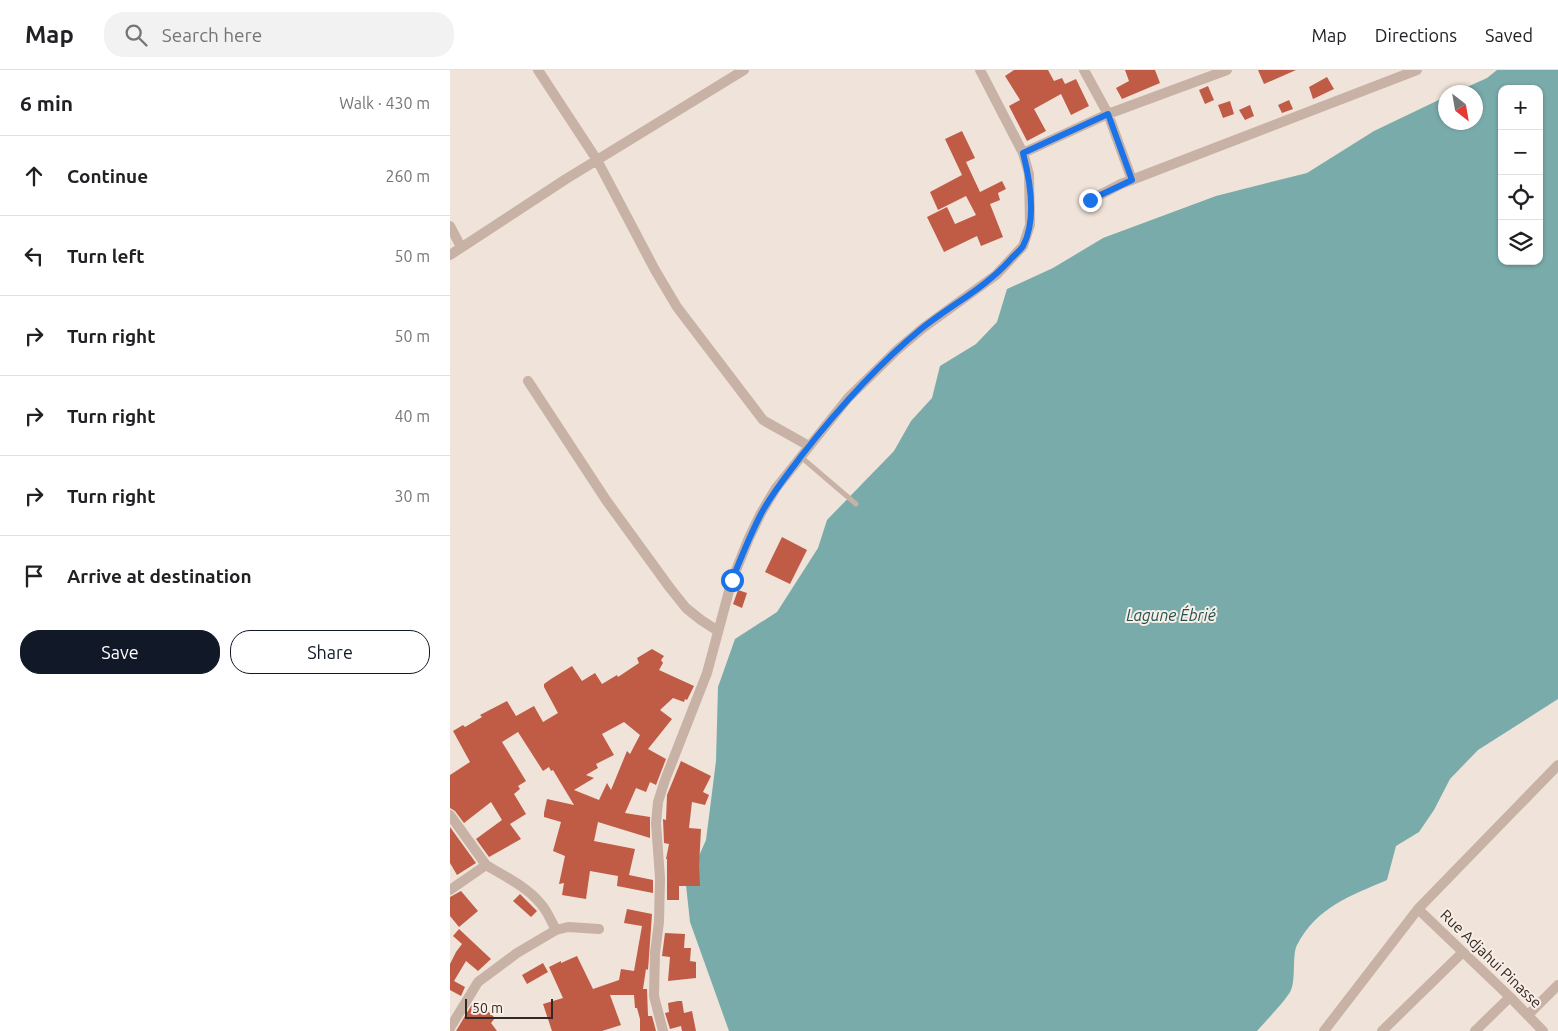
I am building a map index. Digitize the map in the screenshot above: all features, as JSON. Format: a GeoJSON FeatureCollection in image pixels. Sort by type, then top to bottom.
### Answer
{"type":"FeatureCollection","features":[{"type":"Feature","properties":{"kind":"street"},"geometry":{"type":"LineString","coordinates":[[538,70],[597,160],[655,270],[677,307],[763,420],[809,446]]}},
{"type":"Feature","properties":{"kind":"street"},"geometry":{"type":"LineString","coordinates":[[664,1031],[654,996],[660,878],[656,823],[658,802],[707,673],[732,580],[757,522],[776,488],[848,398],[897,350],[923,328],[996,276],[1023,246],[1030,225],[1029,174],[1023,153],[980,70]]}},
{"type":"Feature","properties":{"kind":"street"},"geometry":{"type":"LineString","coordinates":[[1084,70],[1108,114],[1132,180]]}},
{"type":"Feature","properties":{"kind":"street"},"geometry":{"type":"LineString","coordinates":[[1023,153],[1108,114],[1227,70]]}},
{"type":"Feature","properties":{"kind":"street"},"geometry":{"type":"LineString","coordinates":[[1090,200],[1132,180],[1417,70]]}},
{"type":"Feature","properties":{"kind":"street"},"geometry":{"type":"LineString","coordinates":[[450,254],[739,71]]}},
{"type":"Feature","properties":{"kind":"street"},"geometry":{"type":"LineString","coordinates":[[450,226],[461,247]]}},
{"type":"Feature","properties":{"kind":"street"},"geometry":{"type":"LineString","coordinates":[[528,381],[606,500],[670,588],[686,608],[718,631]]}},
{"type":"Feature","properties":{"kind":"street"},"geometry":{"type":"LineString","coordinates":[[1330,1029],[1418,909],[1557,768]]}},
{"type":"Feature","properties":{"kind":"street"},"geometry":{"type":"LineString","coordinates":[[450,815],[486,865],[535,897],[542,904],[556,930]]}},
{"type":"Feature","properties":{"kind":"street"},"geometry":{"type":"LineString","coordinates":[[450,890],[486,865]]}},
{"type":"Feature","properties":{"kind":"street","name":"Rue Adjahui Pinasse"},"geometry":{"type":"LineString","coordinates":[[1418,909],[1543,1031]]}},
{"type":"Feature","properties":{"kind":"street"},"geometry":{"type":"LineString","coordinates":[[450,1028],[478,982],[517,953],[556,930],[568,927],[600,929]]}},
{"type":"Feature","properties":{"kind":"street"},"geometry":{"type":"LineString","coordinates":[[1382,1031],[1463,952]]}},
{"type":"Feature","properties":{"kind":"street"},"geometry":{"type":"LineString","coordinates":[[1528,1015],[1558,985]]}},
{"type":"Feature","properties":{"kind":"street"},"geometry":{"type":"LineString","coordinates":[[1475,1031],[1510,997]]}},
{"type":"Feature","properties":{"kind":"lane"},"geometry":{"type":"LineString","coordinates":[[801,457],[856,504]]}},
{"type":"Feature","properties":{"kind":"water","name":"Lagune Ébrié"},"geometry":{"type":"Polygon","coordinates":[[[1497,70],[1558,70],[1558,699],[1478,750],[1450,779],[1434,810],[1419,832],[1396,846],[1387,880],[1336,904],[1314,921],[1297,945],[1293,980],[1289,994],[1257,1031],[729,1031],[690,922],[686,885],[706,840],[716,761],[718,687],[735,639],[777,612],[818,548],[827,520],[894,451],[911,421],[932,398],[940,366],[976,344],[997,322],[1007,289],[1053,268],[1103,238],[1216,196],[1307,173],[1374,131],[1438,100],[1438,130],[1483,130],[1483,85],[1472,85],[1487,78],[1497,70]]]}},
{"type":"Feature","properties":{"kind":"building"},"geometry":{"type":"Polygon","coordinates":[[[1014,70],[1048,70],[1054,81],[1062,78],[1065,84],[1076,79],[1089,106],[1071,115],[1061,94],[1034,109],[1046,131],[1027,141],[1009,106],[1020,100],[1005,76],[1014,70]]]}},
{"type":"Feature","properties":{"kind":"building"},"geometry":{"type":"Polygon","coordinates":[[[1125,70],[1155,70],[1160,83],[1122,99],[1116,88],[1129,81],[1125,70]]]}},
{"type":"Feature","properties":{"kind":"building"},"geometry":{"type":"Polygon","coordinates":[[[1258,70],[1296,70],[1264,84],[1258,70]]]}},
{"type":"Feature","properties":{"kind":"building"},"geometry":{"type":"Polygon","coordinates":[[[1327,77],[1334,89],[1313,99],[1309,87],[1327,77]]]}},
{"type":"Feature","properties":{"kind":"building"},"geometry":{"type":"Polygon","coordinates":[[[1208,86],[1214,100],[1205,104],[1199,90],[1208,86]]]}},
{"type":"Feature","properties":{"kind":"building"},"geometry":{"type":"Polygon","coordinates":[[[1289,100],[1293,109],[1282,113],[1278,105],[1289,100]]]}},
{"type":"Feature","properties":{"kind":"building"},"geometry":{"type":"Polygon","coordinates":[[[1230,101],[1234,114],[1223,118],[1218,105],[1230,101]]]}},
{"type":"Feature","properties":{"kind":"building"},"geometry":{"type":"Polygon","coordinates":[[[1250,105],[1254,116],[1245,120],[1239,110],[1250,105]]]}},
{"type":"Feature","properties":{"kind":"building"},"geometry":{"type":"Polygon","coordinates":[[[962,131],[975,158],[966,162],[980,192],[1002,181],[1006,189],[998,193],[1000,200],[990,204],[1003,237],[981,246],[977,236],[944,252],[927,217],[947,207],[955,224],[976,215],[966,196],[938,210],[930,192],[962,175],[945,139],[962,131]]]}},
{"type":"Feature","properties":{"kind":"building"},"geometry":{"type":"Polygon","coordinates":[[[782,537],[807,550],[790,584],[765,572],[782,537]]]}},
{"type":"Feature","properties":{"kind":"building"},"geometry":{"type":"Polygon","coordinates":[[[738,590],[747,593],[742,608],[733,604],[738,590]]]}},
{"type":"Feature","properties":{"kind":"building"},"geometry":{"type":"Polygon","coordinates":[[[652,649],[664,656],[659,670],[694,686],[687,700],[685,699],[684,702],[673,698],[660,710],[672,719],[648,749],[666,759],[656,785],[650,782],[646,792],[636,788],[625,813],[650,817],[650,838],[598,822],[594,841],[635,849],[629,875],[653,880],[653,893],[617,886],[618,876],[590,871],[586,899],[562,895],[564,883],[559,884],[565,856],[553,851],[561,822],[544,817],[544,813],[547,799],[574,805],[553,770],[551,771],[549,767],[543,771],[518,732],[502,742],[526,781],[518,786],[520,789],[514,794],[526,814],[510,824],[521,839],[489,857],[476,839],[502,820],[491,802],[464,823],[455,811],[450,808],[450,775],[470,762],[453,731],[463,725],[465,727],[482,717],[480,715],[507,701],[516,716],[534,706],[543,722],[558,713],[544,687],[544,684],[551,679],[572,666],[582,681],[595,673],[602,684],[617,675],[618,677],[639,663],[637,658],[652,649]],[[624,722],[602,734],[614,755],[596,764],[598,768],[586,775],[594,778],[574,790],[599,800],[607,783],[611,790],[627,751],[630,754],[640,735],[624,722]]]}},
{"type":"Feature","properties":{"kind":"building"},"geometry":{"type":"Polygon","coordinates":[[[681,761],[711,776],[703,792],[709,795],[705,805],[692,802],[689,828],[701,829],[700,886],[679,886],[679,900],[667,900],[666,859],[669,844],[664,843],[663,819],[666,820],[667,795],[681,761]]]}},
{"type":"Feature","properties":{"kind":"building"},"geometry":{"type":"Polygon","coordinates":[[[450,827],[476,863],[457,875],[450,863],[450,827]]]}},
{"type":"Feature","properties":{"kind":"building"},"geometry":{"type":"Polygon","coordinates":[[[461,891],[478,911],[459,927],[450,916],[450,897],[461,891]]]}},
{"type":"Feature","properties":{"kind":"building"},"geometry":{"type":"Polygon","coordinates":[[[520,894],[537,911],[531,917],[513,901],[520,894]]]}},
{"type":"Feature","properties":{"kind":"building"},"geometry":{"type":"Polygon","coordinates":[[[627,909],[652,914],[648,970],[646,969],[643,989],[647,989],[648,1016],[652,1016],[656,1031],[640,1031],[640,1019],[637,1008],[635,1008],[634,995],[610,995],[621,1025],[602,1031],[552,1031],[543,1004],[563,998],[549,967],[577,956],[593,989],[619,980],[621,969],[634,971],[642,926],[624,923],[627,909]]]}},
{"type":"Feature","properties":{"kind":"building"},"geometry":{"type":"Polygon","coordinates":[[[459,929],[491,959],[478,971],[466,961],[454,981],[465,987],[461,996],[450,990],[450,964],[462,944],[453,936],[459,929]]]}},
{"type":"Feature","properties":{"kind":"building"},"geometry":{"type":"Polygon","coordinates":[[[665,933],[685,934],[684,948],[691,948],[690,961],[696,962],[696,978],[668,981],[670,957],[662,956],[665,933]]]}},
{"type":"Feature","properties":{"kind":"building"},"geometry":{"type":"Polygon","coordinates":[[[543,963],[548,972],[527,984],[522,975],[543,963]]]}},
{"type":"Feature","properties":{"kind":"building"},"geometry":{"type":"Polygon","coordinates":[[[477,1001],[495,1018],[491,1023],[497,1031],[456,1031],[471,1006],[477,1001]]]}},
{"type":"Feature","properties":{"kind":"building"},"geometry":{"type":"Polygon","coordinates":[[[682,1001],[684,1013],[692,1011],[696,1031],[682,1031],[681,1026],[670,1029],[665,1013],[669,1012],[668,1003],[682,1001]]]}},
{"type":"Feature","properties":{"kind":"route"},"geometry":{"type":"LineString","coordinates":[[732,580],[749,538],[776,488],[848,398],[897,350],[923,328],[996,276],[1023,246],[1030,225],[1029,174],[1023,153],[1108,114],[1132,180],[1090,200]]}}]}
